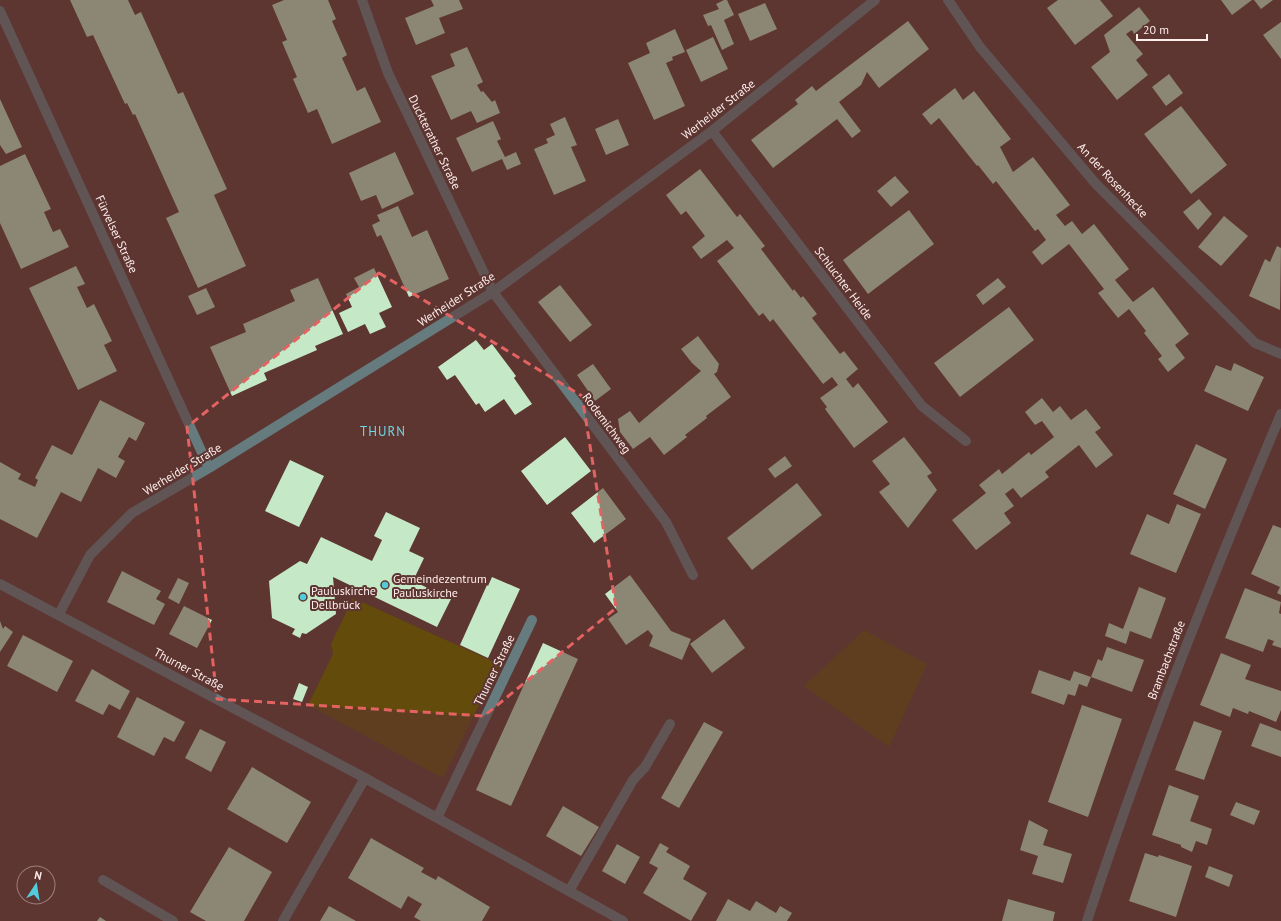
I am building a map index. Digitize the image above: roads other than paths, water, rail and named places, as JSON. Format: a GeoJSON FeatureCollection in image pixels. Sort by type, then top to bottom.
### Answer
{"type":"FeatureCollection","features":[{"type":"Feature","properties":{"kind":"street","name":"Duckterather Straße"},"geometry":{"type":"LineString","coordinates":[[362,0],[388,73],[493,292]]}},
{"type":"Feature","properties":{"kind":"street","name":"Werheider Straße"},"geometry":{"type":"LineString","coordinates":[[59,614],[90,555],[132,513],[209,468],[493,292],[712,132],[875,0]]}},
{"type":"Feature","properties":{"kind":"street","name":"An der Rosenhecke"},"geometry":{"type":"LineString","coordinates":[[948,0],[980,47],[1096,184],[1255,343],[1281,354]]}},
{"type":"Feature","properties":{"kind":"street","name":"Fürvelser Straße"},"geometry":{"type":"LineString","coordinates":[[0,11],[209,468]]}},
{"type":"Feature","properties":{"kind":"street","name":"Schluchter Heide"},"geometry":{"type":"LineString","coordinates":[[712,132],[922,406],[966,441]]}},
{"type":"Feature","properties":{"kind":"street","name":"Rodemichweg"},"geometry":{"type":"LineString","coordinates":[[493,292],[666,522],[693,575]]}},
{"type":"Feature","properties":{"kind":"street","name":"Brambachstraße"},"geometry":{"type":"LineString","coordinates":[[1087,921],[1144,752],[1220,557],[1281,414]]}},
{"type":"Feature","properties":{"kind":"street","name":"Thurner Straße"},"geometry":{"type":"LineString","coordinates":[[0,584],[365,778],[623,921]]}},
{"type":"Feature","properties":{"kind":"street","name":"Thurner Straße"},"geometry":{"type":"LineString","coordinates":[[437,818],[532,620]]}},
{"type":"Feature","properties":{"kind":"street"},"geometry":{"type":"LineString","coordinates":[[569,891],[633,780],[646,767],[670,724]]}},
{"type":"Feature","properties":{"kind":"street"},"geometry":{"type":"LineString","coordinates":[[282,921],[365,778]]}},
{"type":"Feature","properties":{"kind":"street"},"geometry":{"type":"LineString","coordinates":[[103,880],[173,921]]}},
{"type":"Feature","properties":{"kind":"place","name":"Gemeindezentrum Pauluskirche"},"geometry":{"type":"Point","coordinates":[385,585]}},
{"type":"Feature","properties":{"kind":"place","name":"Pauluskirche Dellbrück"},"geometry":{"type":"Point","coordinates":[303,597]}},
{"type":"Feature","properties":{"kind":"district","name":"THURN"},"geometry":{"type":"Point","coordinates":[383,431]}}]}
